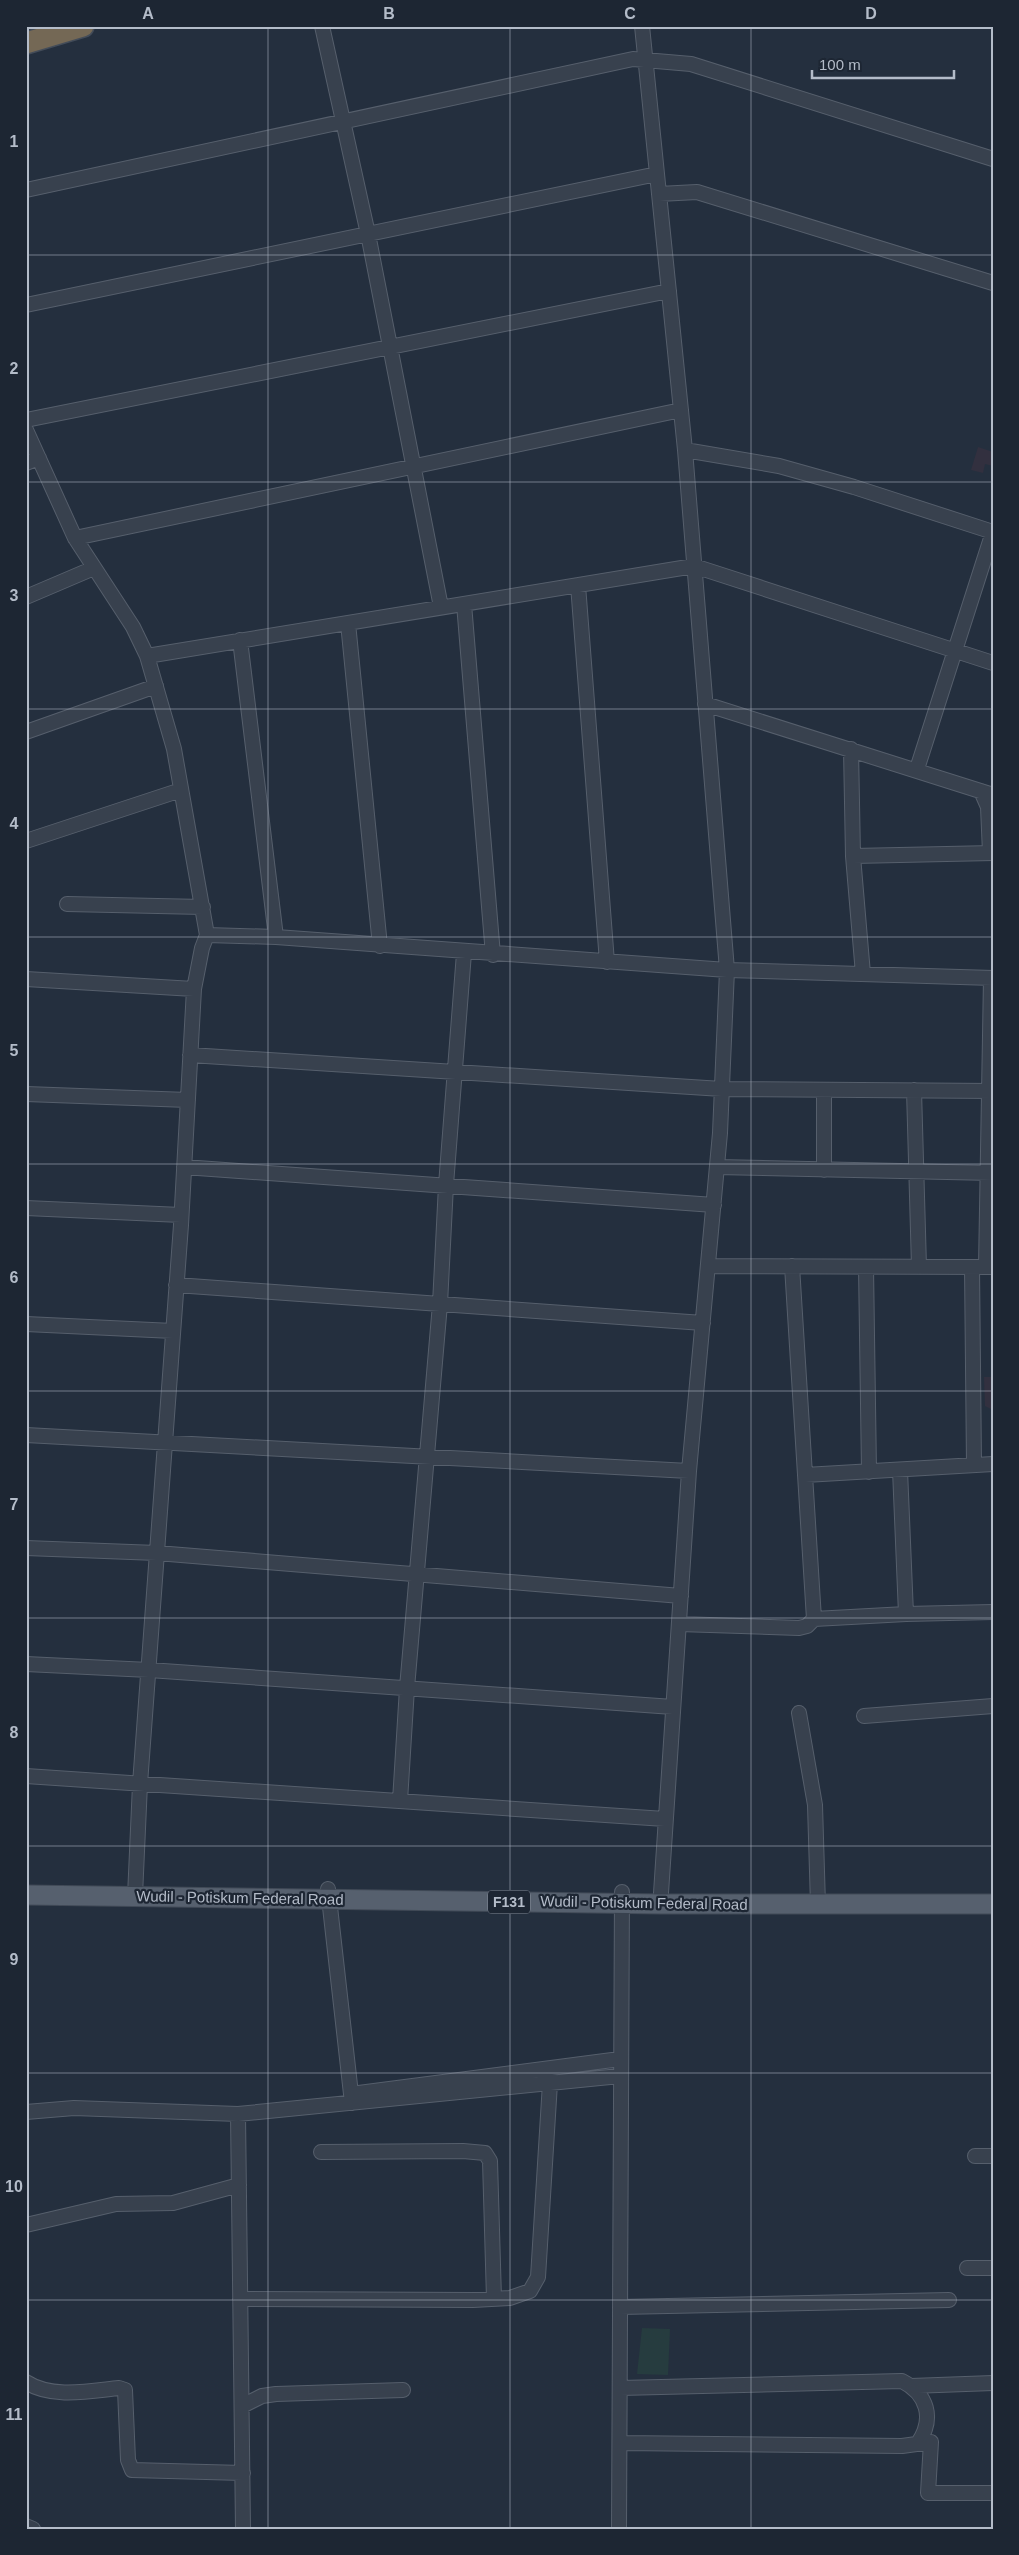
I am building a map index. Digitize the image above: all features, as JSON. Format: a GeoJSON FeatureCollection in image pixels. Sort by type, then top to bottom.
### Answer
{"type":"FeatureCollection","features":[{"type":"Feature","properties":{"kind":"highway"},"geometry":{"type":"LineString","coordinates":[[26,43],[83,26]]}},
{"type":"Feature","properties":{"kind":"main road","name":"Wudil - Potiskum Federal Road"},"geometry":{"type":"LineString","coordinates":[[26,1884],[135,1890],[333,1895],[622,1897],[993,1904]]}},
{"type":"Feature","properties":{"kind":"main road","name":"Wudil - Potiskum Federal Road"},"geometry":{"type":"LineString","coordinates":[[26,1895],[135,1890]]}},
{"type":"Feature","properties":{"kind":"main road","name":"Wudil - Potiskum Federal Road"},"geometry":{"type":"LineString","coordinates":[[622,1897],[661,1893],[818,1900],[993,1893]]}},
{"type":"Feature","properties":{"kind":"street"},"geometry":{"type":"LineString","coordinates":[[322,26],[368,234],[415,466],[441,607]]}},
{"type":"Feature","properties":{"kind":"street"},"geometry":{"type":"LineString","coordinates":[[642,26],[685,450],[727,970],[717,1167],[690,1471],[661,1893]]}},
{"type":"Feature","properties":{"kind":"street"},"geometry":{"type":"LineString","coordinates":[[26,190],[633,59],[691,64],[993,159]]}},
{"type":"Feature","properties":{"kind":"street"},"geometry":{"type":"LineString","coordinates":[[26,305],[657,174]]}},
{"type":"Feature","properties":{"kind":"street"},"geometry":{"type":"LineString","coordinates":[[659,194],[698,192],[993,283]]}},
{"type":"Feature","properties":{"kind":"street"},"geometry":{"type":"LineString","coordinates":[[26,420],[669,290]]}},
{"type":"Feature","properties":{"kind":"street"},"geometry":{"type":"LineString","coordinates":[[75,538],[681,410]]}},
{"type":"Feature","properties":{"kind":"street"},"geometry":{"type":"LineString","coordinates":[[26,430],[32,460],[75,538],[133,627],[147,656],[174,749],[207,935],[202,948],[194,989],[181,1215],[140,1784],[135,1890]]}},
{"type":"Feature","properties":{"kind":"street"},"geometry":{"type":"LineString","coordinates":[[685,450],[798,471],[993,532],[917,769]]}},
{"type":"Feature","properties":{"kind":"street"},"geometry":{"type":"LineString","coordinates":[[147,656],[694,566],[993,663]]}},
{"type":"Feature","properties":{"kind":"street"},"geometry":{"type":"LineString","coordinates":[[26,597],[94,568]]}},
{"type":"Feature","properties":{"kind":"street"},"geometry":{"type":"LineString","coordinates":[[578,585],[607,962]]}},
{"type":"Feature","properties":{"kind":"street"},"geometry":{"type":"LineString","coordinates":[[464,604],[493,955]]}},
{"type":"Feature","properties":{"kind":"street"},"geometry":{"type":"LineString","coordinates":[[348,622],[380,946]]}},
{"type":"Feature","properties":{"kind":"street"},"geometry":{"type":"LineString","coordinates":[[240,640],[276,937]]}},
{"type":"Feature","properties":{"kind":"street"},"geometry":{"type":"LineString","coordinates":[[26,732],[156,686]]}},
{"type":"Feature","properties":{"kind":"street"},"geometry":{"type":"LineString","coordinates":[[706,704],[917,769],[987,793],[991,853],[853,856]]}},
{"type":"Feature","properties":{"kind":"street"},"geometry":{"type":"LineString","coordinates":[[851,749],[853,856],[863,974]]}},
{"type":"Feature","properties":{"kind":"street"},"geometry":{"type":"LineString","coordinates":[[26,841],[181,790]]}},
{"type":"Feature","properties":{"kind":"street"},"geometry":{"type":"LineString","coordinates":[[67,904],[202,907]]}},
{"type":"Feature","properties":{"kind":"street"},"geometry":{"type":"LineString","coordinates":[[207,935],[276,937],[464,953],[727,970],[992,978],[990,1267],[708,1266]]}},
{"type":"Feature","properties":{"kind":"street"},"geometry":{"type":"LineString","coordinates":[[400,1801],[407,1688],[440,1304],[446,1186],[464,953]]}},
{"type":"Feature","properties":{"kind":"street"},"geometry":{"type":"LineString","coordinates":[[26,979],[194,989]]}},
{"type":"Feature","properties":{"kind":"street"},"geometry":{"type":"LineString","coordinates":[[190,1056],[722,1089],[991,1091]]}},
{"type":"Feature","properties":{"kind":"street"},"geometry":{"type":"LineString","coordinates":[[824,1090],[824,1170]]}},
{"type":"Feature","properties":{"kind":"street"},"geometry":{"type":"LineString","coordinates":[[914,1090],[920,1267]]}},
{"type":"Feature","properties":{"kind":"street"},"geometry":{"type":"LineString","coordinates":[[26,1094],[188,1100]]}},
{"type":"Feature","properties":{"kind":"street"},"geometry":{"type":"LineString","coordinates":[[184,1167],[714,1205]]}},
{"type":"Feature","properties":{"kind":"street"},"geometry":{"type":"LineString","coordinates":[[717,1167],[990,1173]]}},
{"type":"Feature","properties":{"kind":"street"},"geometry":{"type":"LineString","coordinates":[[26,1208],[181,1215]]}},
{"type":"Feature","properties":{"kind":"street"},"geometry":{"type":"LineString","coordinates":[[679,1624],[799,1628],[808,1626],[814,1619],[792,1266]]}},
{"type":"Feature","properties":{"kind":"street"},"geometry":{"type":"LineString","coordinates":[[866,1267],[869,1472]]}},
{"type":"Feature","properties":{"kind":"street"},"geometry":{"type":"LineString","coordinates":[[972,1267],[974,1465]]}},
{"type":"Feature","properties":{"kind":"street"},"geometry":{"type":"LineString","coordinates":[[176,1285],[703,1323]]}},
{"type":"Feature","properties":{"kind":"street"},"geometry":{"type":"LineString","coordinates":[[26,1324],[173,1331]]}},
{"type":"Feature","properties":{"kind":"street"},"geometry":{"type":"LineString","coordinates":[[26,1434],[690,1471]]}},
{"type":"Feature","properties":{"kind":"street"},"geometry":{"type":"LineString","coordinates":[[805,1476],[993,1464]]}},
{"type":"Feature","properties":{"kind":"street"},"geometry":{"type":"LineString","coordinates":[[900,1470],[906,1614]]}},
{"type":"Feature","properties":{"kind":"street"},"geometry":{"type":"LineString","coordinates":[[26,1548],[157,1553],[681,1596]]}},
{"type":"Feature","properties":{"kind":"street"},"geometry":{"type":"LineString","coordinates":[[814,1619],[993,1612]]}},
{"type":"Feature","properties":{"kind":"street"},"geometry":{"type":"LineString","coordinates":[[26,1664],[149,1670],[673,1707]]}},
{"type":"Feature","properties":{"kind":"street"},"geometry":{"type":"LineString","coordinates":[[864,1716],[993,1706]]}},
{"type":"Feature","properties":{"kind":"street"},"geometry":{"type":"LineString","coordinates":[[799,1713],[815,1805],[818,1900]]}},
{"type":"Feature","properties":{"kind":"street"},"geometry":{"type":"LineString","coordinates":[[26,1776],[665,1819]]}},
{"type":"Feature","properties":{"kind":"street"},"geometry":{"type":"LineString","coordinates":[[333,1895],[356,2098]]}},
{"type":"Feature","properties":{"kind":"street"},"geometry":{"type":"LineString","coordinates":[[620,2529],[622,1897]]}},
{"type":"Feature","properties":{"kind":"street"},"geometry":{"type":"LineString","coordinates":[[26,2112],[74,2108],[238,2114],[620,2059]]}},
{"type":"Feature","properties":{"kind":"street"},"geometry":{"type":"LineString","coordinates":[[240,2299],[494,2299],[510,2298],[530,2290],[538,2277],[550,2084],[549,2069]]}},
{"type":"Feature","properties":{"kind":"street"},"geometry":{"type":"LineString","coordinates":[[356,2098],[550,2084],[620,2076]]}},
{"type":"Feature","properties":{"kind":"street"},"geometry":{"type":"LineString","coordinates":[[238,2114],[243,2529]]}},
{"type":"Feature","properties":{"kind":"street"},"geometry":{"type":"LineString","coordinates":[[321,2152],[463,2151],[485,2153],[490,2161],[494,2299]]}},
{"type":"Feature","properties":{"kind":"street"},"geometry":{"type":"LineString","coordinates":[[975,2156],[993,2156]]}},
{"type":"Feature","properties":{"kind":"street"},"geometry":{"type":"LineString","coordinates":[[26,2225],[116,2204],[173,2203],[239,2185]]}},
{"type":"Feature","properties":{"kind":"street"},"geometry":{"type":"LineString","coordinates":[[967,2268],[993,2268]]}},
{"type":"Feature","properties":{"kind":"street"},"geometry":{"type":"LineString","coordinates":[[620,2307],[949,2300]]}},
{"type":"Feature","properties":{"kind":"street"},"geometry":{"type":"LineString","coordinates":[[620,2388],[902,2381],[923,2396],[927,2412],[925,2433],[918,2443]]}},
{"type":"Feature","properties":{"kind":"street"},"geometry":{"type":"LineString","coordinates":[[26,2382],[36,2389],[73,2392],[119,2388],[125,2390],[128,2460],[132,2470],[139,2472],[243,2473]]}},
{"type":"Feature","properties":{"kind":"street"},"geometry":{"type":"LineString","coordinates":[[911,2386],[993,2383]]}},
{"type":"Feature","properties":{"kind":"street"},"geometry":{"type":"LineString","coordinates":[[242,2406],[262,2396],[276,2394],[403,2390]]}},
{"type":"Feature","properties":{"kind":"street"},"geometry":{"type":"LineString","coordinates":[[620,2444],[902,2446],[931,2442],[928,2493],[993,2493]]}},
{"type":"Feature","properties":{"kind":"street"},"geometry":{"type":"LineString","coordinates":[[26,2526],[33,2529]]}},
{"type":"Feature","properties":{"kind":"shaded area"},"geometry":{"type":"Polygon","coordinates":[[[978,447],[993,452],[993,466],[985,464],[983,473],[971,470],[978,447]]]}},
{"type":"Feature","properties":{"kind":"shaded area"},"geometry":{"type":"Polygon","coordinates":[[[984,1377],[993,1377],[993,1410],[985,1406],[984,1377]]]}},
{"type":"Feature","properties":{"kind":"green space"},"geometry":{"type":"Polygon","coordinates":[[[642,2328],[670,2329],[668,2375],[637,2374],[642,2328]]]}}]}
